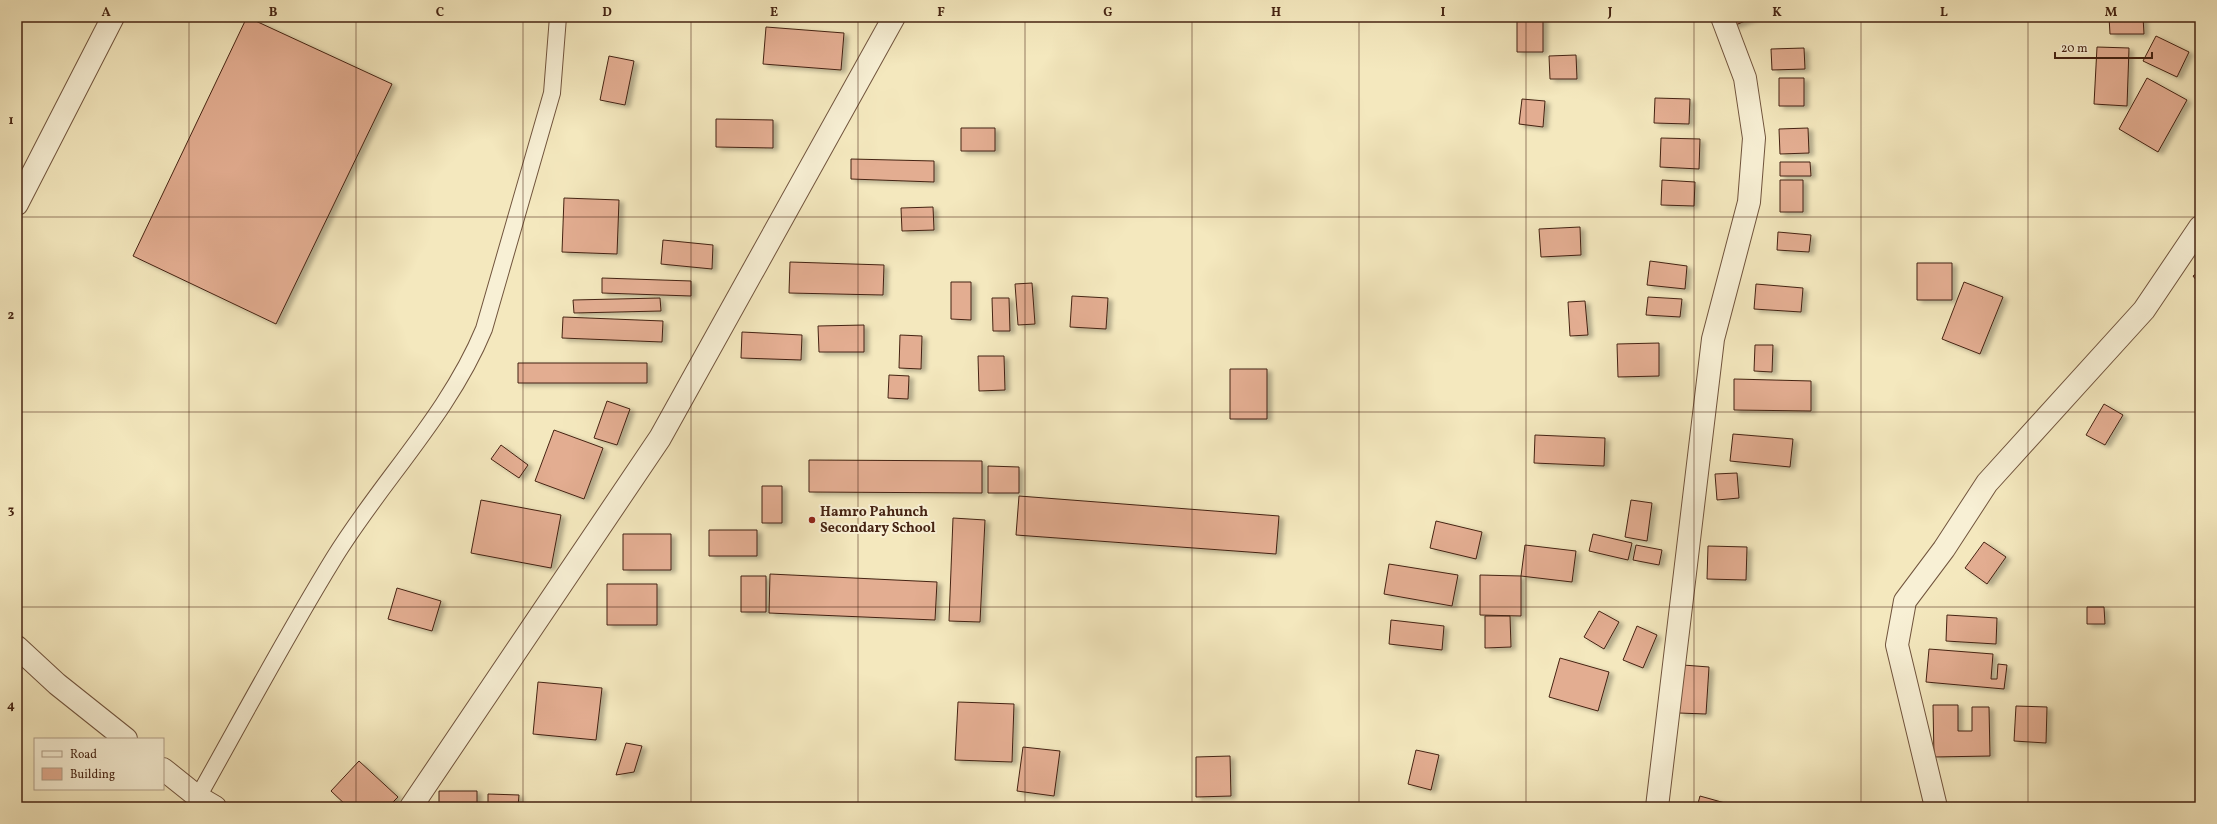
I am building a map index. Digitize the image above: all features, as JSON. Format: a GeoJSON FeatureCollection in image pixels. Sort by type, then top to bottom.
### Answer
{"type":"FeatureCollection","features":[{"type":"Feature","properties":{"kind":"street"},"geometry":{"type":"LineString","coordinates":[[17,204],[113,17]]}},
{"type":"Feature","properties":{"kind":"street"},"geometry":{"type":"LineString","coordinates":[[411,807],[660,438],[894,17]]}},
{"type":"Feature","properties":{"kind":"street"},"geometry":{"type":"LineString","coordinates":[[1657,807],[1713,339],[1749,195],[1754,138],[1745,78],[1722,17]]}},
{"type":"Feature","properties":{"kind":"street"},"geometry":{"type":"LineString","coordinates":[[1936,807],[1897,645],[1905,602],[1944,549],[1987,483],[2144,310],[2200,227]]}},
{"type":"Feature","properties":{"kind":"street"},"geometry":{"type":"LineString","coordinates":[[17,647],[57,684],[125,738]]}},
{"type":"Feature","properties":{"kind":"street"},"geometry":{"type":"LineString","coordinates":[[164,770],[206,802]]}},
{"type":"Feature","properties":{"kind":"lane"},"geometry":{"type":"LineString","coordinates":[[206,802],[334,557],[451,393],[472,360],[484,329],[552,93],[558,17]]}},
{"type":"Feature","properties":{"kind":"building"},"geometry":{"type":"Polygon","coordinates":[[[247,17],[392,84],[276,324],[133,256],[247,17]]]}},
{"type":"Feature","properties":{"kind":"building"},"geometry":{"type":"Polygon","coordinates":[[[1517,17],[1543,17],[1543,52],[1517,52],[1517,17]]]}},
{"type":"Feature","properties":{"kind":"building"},"geometry":{"type":"Polygon","coordinates":[[[1729,17],[1755,17],[1733,26],[1729,17]]]}},
{"type":"Feature","properties":{"kind":"building"},"geometry":{"type":"Polygon","coordinates":[[[2109,17],[2143,17],[2144,34],[2110,34],[2109,17]]]}},
{"type":"Feature","properties":{"kind":"building"},"geometry":{"type":"Polygon","coordinates":[[[766,27],[844,33],[841,70],[763,64],[766,27]]]}},
{"type":"Feature","properties":{"kind":"building"},"geometry":{"type":"Polygon","coordinates":[[[2156,36],[2189,52],[2177,77],[2143,61],[2156,36]]]}},
{"type":"Feature","properties":{"kind":"building"},"geometry":{"type":"Polygon","coordinates":[[[2097,47],[2129,48],[2127,106],[2094,104],[2097,47]]]}},
{"type":"Feature","properties":{"kind":"building"},"geometry":{"type":"Polygon","coordinates":[[[1804,48],[1805,69],[1772,70],[1771,49],[1804,48]]]}},
{"type":"Feature","properties":{"kind":"building"},"geometry":{"type":"Polygon","coordinates":[[[1576,55],[1577,79],[1550,79],[1549,56],[1576,55]]]}},
{"type":"Feature","properties":{"kind":"building"},"geometry":{"type":"Polygon","coordinates":[[[609,56],[634,61],[625,105],[600,100],[609,56]]]}},
{"type":"Feature","properties":{"kind":"building"},"geometry":{"type":"Polygon","coordinates":[[[1779,78],[1804,78],[1804,106],[1779,106],[1779,78]]]}},
{"type":"Feature","properties":{"kind":"building"},"geometry":{"type":"Polygon","coordinates":[[[2147,78],[2187,100],[2158,152],[2119,129],[2147,78]]]}},
{"type":"Feature","properties":{"kind":"building"},"geometry":{"type":"Polygon","coordinates":[[[1655,98],[1690,99],[1689,124],[1654,123],[1655,98]]]}},
{"type":"Feature","properties":{"kind":"building"},"geometry":{"type":"Polygon","coordinates":[[[1522,99],[1545,101],[1543,127],[1519,124],[1522,99]]]}},
{"type":"Feature","properties":{"kind":"building"},"geometry":{"type":"Polygon","coordinates":[[[716,119],[773,120],[773,148],[716,147],[716,119]]]}},
{"type":"Feature","properties":{"kind":"building"},"geometry":{"type":"Polygon","coordinates":[[[961,128],[995,128],[995,151],[961,151],[961,128]]]}},
{"type":"Feature","properties":{"kind":"building"},"geometry":{"type":"Polygon","coordinates":[[[1808,128],[1809,153],[1780,154],[1779,129],[1808,128]]]}},
{"type":"Feature","properties":{"kind":"building"},"geometry":{"type":"Polygon","coordinates":[[[1661,138],[1700,139],[1699,169],[1660,167],[1661,138]]]}},
{"type":"Feature","properties":{"kind":"building"},"geometry":{"type":"Polygon","coordinates":[[[851,159],[934,161],[934,182],[851,179],[851,159]]]}},
{"type":"Feature","properties":{"kind":"building"},"geometry":{"type":"Polygon","coordinates":[[[1780,162],[1810,162],[1811,176],[1780,176],[1780,162]]]}},
{"type":"Feature","properties":{"kind":"building"},"geometry":{"type":"Polygon","coordinates":[[[1662,180],[1695,182],[1694,206],[1661,205],[1662,180]]]}},
{"type":"Feature","properties":{"kind":"building"},"geometry":{"type":"Polygon","coordinates":[[[1780,180],[1803,180],[1803,212],[1780,212],[1780,180]]]}},
{"type":"Feature","properties":{"kind":"building"},"geometry":{"type":"Polygon","coordinates":[[[564,198],[619,200],[617,254],[562,252],[564,198]]]}},
{"type":"Feature","properties":{"kind":"building"},"geometry":{"type":"Polygon","coordinates":[[[933,207],[934,230],[902,231],[901,208],[933,207]]]}},
{"type":"Feature","properties":{"kind":"building"},"geometry":{"type":"Polygon","coordinates":[[[1580,227],[1581,255],[1541,257],[1539,229],[1580,227]]]}},
{"type":"Feature","properties":{"kind":"building"},"geometry":{"type":"Polygon","coordinates":[[[1778,232],[1811,235],[1809,252],[1777,250],[1778,232]]]}},
{"type":"Feature","properties":{"kind":"building"},"geometry":{"type":"Polygon","coordinates":[[[663,240],[713,245],[712,269],[661,264],[663,240]]]}},
{"type":"Feature","properties":{"kind":"building"},"geometry":{"type":"Polygon","coordinates":[[[1650,261],[1687,266],[1685,289],[1647,285],[1650,261]]]}},
{"type":"Feature","properties":{"kind":"building"},"geometry":{"type":"Polygon","coordinates":[[[790,262],[884,265],[883,295],[789,293],[790,262]]]}},
{"type":"Feature","properties":{"kind":"building"},"geometry":{"type":"Polygon","coordinates":[[[1917,263],[1952,263],[1952,300],[1917,300],[1917,263]]]}},
{"type":"Feature","properties":{"kind":"building"},"geometry":{"type":"Polygon","coordinates":[[[2200,271],[2200,285],[2193,276],[2200,271]]]}},
{"type":"Feature","properties":{"kind":"building"},"geometry":{"type":"Polygon","coordinates":[[[602,278],[691,281],[691,296],[602,293],[602,278]]]}},
{"type":"Feature","properties":{"kind":"building"},"geometry":{"type":"Polygon","coordinates":[[[951,282],[971,282],[971,320],[951,319],[951,282]]]}},
{"type":"Feature","properties":{"kind":"building"},"geometry":{"type":"Polygon","coordinates":[[[1964,282],[2003,297],[1980,354],[1942,339],[1964,282]]]}},
{"type":"Feature","properties":{"kind":"building"},"geometry":{"type":"Polygon","coordinates":[[[1032,283],[1035,324],[1018,325],[1015,284],[1032,283]]]}},
{"type":"Feature","properties":{"kind":"building"},"geometry":{"type":"Polygon","coordinates":[[[1756,284],[1803,288],[1801,312],[1754,309],[1756,284]]]}},
{"type":"Feature","properties":{"kind":"building"},"geometry":{"type":"Polygon","coordinates":[[[1072,296],[1108,298],[1106,329],[1070,327],[1072,296]]]}},
{"type":"Feature","properties":{"kind":"building"},"geometry":{"type":"Polygon","coordinates":[[[1648,297],[1682,299],[1680,317],[1646,315],[1648,297]]]}},
{"type":"Feature","properties":{"kind":"building"},"geometry":{"type":"Polygon","coordinates":[[[660,298],[661,311],[574,313],[573,300],[660,298]]]}},
{"type":"Feature","properties":{"kind":"building"},"geometry":{"type":"Polygon","coordinates":[[[992,298],[1009,298],[1010,331],[993,331],[992,298]]]}},
{"type":"Feature","properties":{"kind":"building"},"geometry":{"type":"Polygon","coordinates":[[[1585,301],[1588,335],[1570,336],[1568,302],[1585,301]]]}},
{"type":"Feature","properties":{"kind":"building"},"geometry":{"type":"Polygon","coordinates":[[[563,317],[663,321],[662,342],[562,338],[563,317]]]}},
{"type":"Feature","properties":{"kind":"building"},"geometry":{"type":"Polygon","coordinates":[[[864,325],[864,352],[819,352],[818,326],[864,325]]]}},
{"type":"Feature","properties":{"kind":"building"},"geometry":{"type":"Polygon","coordinates":[[[742,332],[802,335],[801,360],[741,358],[742,332]]]}},
{"type":"Feature","properties":{"kind":"building"},"geometry":{"type":"Polygon","coordinates":[[[900,335],[922,336],[921,369],[899,368],[900,335]]]}},
{"type":"Feature","properties":{"kind":"building"},"geometry":{"type":"Polygon","coordinates":[[[1659,343],[1659,376],[1618,377],[1617,344],[1659,343]]]}},
{"type":"Feature","properties":{"kind":"building"},"geometry":{"type":"Polygon","coordinates":[[[1755,345],[1773,345],[1772,372],[1754,371],[1755,345]]]}},
{"type":"Feature","properties":{"kind":"building"},"geometry":{"type":"Polygon","coordinates":[[[978,356],[1004,356],[1005,390],[979,391],[978,356]]]}},
{"type":"Feature","properties":{"kind":"building"},"geometry":{"type":"Polygon","coordinates":[[[518,363],[647,363],[647,383],[518,383],[518,363]]]}},
{"type":"Feature","properties":{"kind":"building"},"geometry":{"type":"Polygon","coordinates":[[[1230,369],[1267,369],[1267,419],[1230,419],[1230,369]]]}},
{"type":"Feature","properties":{"kind":"building"},"geometry":{"type":"Polygon","coordinates":[[[889,375],[909,376],[908,399],[888,398],[889,375]]]}},
{"type":"Feature","properties":{"kind":"building"},"geometry":{"type":"Polygon","coordinates":[[[1734,379],[1811,381],[1811,411],[1734,410],[1734,379]]]}},
{"type":"Feature","properties":{"kind":"building"},"geometry":{"type":"Polygon","coordinates":[[[607,401],[630,409],[617,445],[594,438],[607,401]]]}},
{"type":"Feature","properties":{"kind":"building"},"geometry":{"type":"Polygon","coordinates":[[[2104,404],[2123,415],[2105,445],[2086,435],[2104,404]]]}},
{"type":"Feature","properties":{"kind":"building"},"geometry":{"type":"Polygon","coordinates":[[[554,430],[603,448],[584,499],[535,481],[554,430]]]}},
{"type":"Feature","properties":{"kind":"building"},"geometry":{"type":"Polygon","coordinates":[[[1733,434],[1793,439],[1790,467],[1730,461],[1733,434]]]}},
{"type":"Feature","properties":{"kind":"building"},"geometry":{"type":"Polygon","coordinates":[[[1535,435],[1605,438],[1604,466],[1534,463],[1535,435]]]}},
{"type":"Feature","properties":{"kind":"building"},"geometry":{"type":"Polygon","coordinates":[[[501,445],[528,465],[519,478],[491,459],[501,445]]]}},
{"type":"Feature","properties":{"kind":"building"},"geometry":{"type":"Polygon","coordinates":[[[809,460],[982,461],[982,493],[809,492],[809,460]]]}},
{"type":"Feature","properties":{"kind":"building"},"geometry":{"type":"Polygon","coordinates":[[[988,466],[1019,467],[1019,493],[988,493],[988,466]]]}},
{"type":"Feature","properties":{"kind":"building"},"geometry":{"type":"Polygon","coordinates":[[[1737,473],[1739,498],[1717,500],[1715,474],[1737,473]]]}},
{"type":"Feature","properties":{"kind":"building"},"geometry":{"type":"Polygon","coordinates":[[[762,486],[782,486],[782,523],[762,523],[762,486]]]}},
{"type":"Feature","properties":{"kind":"building"},"geometry":{"type":"Polygon","coordinates":[[[1019,496],[1279,516],[1276,554],[1016,535],[1019,496]]]}},
{"type":"Feature","properties":{"kind":"building"},"geometry":{"type":"Polygon","coordinates":[[[481,500],[561,515],[551,568],[471,553],[481,500]]]}},
{"type":"Feature","properties":{"kind":"building"},"geometry":{"type":"Polygon","coordinates":[[[1631,500],[1652,503],[1647,541],[1625,537],[1631,500]]]}},
{"type":"Feature","properties":{"kind":"building"},"geometry":{"type":"Polygon","coordinates":[[[953,518],[985,520],[980,622],[949,621],[953,518]]]}},
{"type":"Feature","properties":{"kind":"building"},"geometry":{"type":"Polygon","coordinates":[[[1436,521],[1482,532],[1476,559],[1430,548],[1436,521]]]}},
{"type":"Feature","properties":{"kind":"building"},"geometry":{"type":"Polygon","coordinates":[[[709,530],[757,530],[757,556],[709,556],[709,530]]]}},
{"type":"Feature","properties":{"kind":"building"},"geometry":{"type":"Polygon","coordinates":[[[623,534],[671,534],[671,570],[623,570],[623,534]]]}},
{"type":"Feature","properties":{"kind":"building"},"geometry":{"type":"Polygon","coordinates":[[[1593,534],[1632,543],[1628,560],[1589,551],[1593,534]]]}},
{"type":"Feature","properties":{"kind":"building"},"geometry":{"type":"Polygon","coordinates":[[[1984,542],[2006,557],[1987,584],[1965,568],[1984,542]]]}},
{"type":"Feature","properties":{"kind":"building"},"geometry":{"type":"Polygon","coordinates":[[[1525,545],[1576,551],[1572,582],[1521,576],[1525,545]]]}},
{"type":"Feature","properties":{"kind":"building"},"geometry":{"type":"Polygon","coordinates":[[[1636,545],[1662,550],[1659,565],[1633,560],[1636,545]]]}},
{"type":"Feature","properties":{"kind":"building"},"geometry":{"type":"Polygon","coordinates":[[[1708,546],[1747,547],[1746,580],[1707,579],[1708,546]]]}},
{"type":"Feature","properties":{"kind":"building"},"geometry":{"type":"Polygon","coordinates":[[[1389,564],[1458,575],[1452,606],[1384,594],[1389,564]]]}},
{"type":"Feature","properties":{"kind":"building"},"geometry":{"type":"Polygon","coordinates":[[[770,574],[937,582],[935,620],[769,613],[770,574]]]}},
{"type":"Feature","properties":{"kind":"building"},"geometry":{"type":"Polygon","coordinates":[[[1480,575],[1521,576],[1521,616],[1480,615],[1480,575]]]}},
{"type":"Feature","properties":{"kind":"building"},"geometry":{"type":"Polygon","coordinates":[[[741,576],[766,576],[766,612],[741,612],[741,576]]]}},
{"type":"Feature","properties":{"kind":"building"},"geometry":{"type":"Polygon","coordinates":[[[607,584],[657,584],[657,625],[607,625],[607,584]]]}},
{"type":"Feature","properties":{"kind":"building"},"geometry":{"type":"Polygon","coordinates":[[[397,588],[441,601],[432,631],[388,619],[397,588]]]}},
{"type":"Feature","properties":{"kind":"building"},"geometry":{"type":"Polygon","coordinates":[[[2087,607],[2104,607],[2105,624],[2087,624],[2087,607]]]}},
{"type":"Feature","properties":{"kind":"building"},"geometry":{"type":"Polygon","coordinates":[[[1599,611],[1619,622],[1604,649],[1584,637],[1599,611]]]}},
{"type":"Feature","properties":{"kind":"building"},"geometry":{"type":"Polygon","coordinates":[[[1947,615],[1997,618],[1996,644],[1946,641],[1947,615]]]}},
{"type":"Feature","properties":{"kind":"building"},"geometry":{"type":"Polygon","coordinates":[[[1485,616],[1510,616],[1511,647],[1485,648],[1485,616]]]}},
{"type":"Feature","properties":{"kind":"building"},"geometry":{"type":"Polygon","coordinates":[[[1391,620],[1444,626],[1442,650],[1389,644],[1391,620]]]}},
{"type":"Feature","properties":{"kind":"building"},"geometry":{"type":"Polygon","coordinates":[[[1637,626],[1657,635],[1643,668],[1623,660],[1637,626]]]}},
{"type":"Feature","properties":{"kind":"building"},"geometry":{"type":"Polygon","coordinates":[[[1929,649],[1993,654],[1991,679],[1997,679],[1998,664],[2007,665],[2004,689],[1926,682],[1929,649]]]}},
{"type":"Feature","properties":{"kind":"building"},"geometry":{"type":"Polygon","coordinates":[[[1560,658],[1609,672],[1598,711],[1549,697],[1560,658]]]}},
{"type":"Feature","properties":{"kind":"building"},"geometry":{"type":"Polygon","coordinates":[[[1683,665],[1709,667],[1706,714],[1679,713],[1683,665]]]}},
{"type":"Feature","properties":{"kind":"building"},"geometry":{"type":"Polygon","coordinates":[[[538,682],[602,688],[596,740],[533,734],[538,682]]]}},
{"type":"Feature","properties":{"kind":"building"},"geometry":{"type":"Polygon","coordinates":[[[958,702],[1014,704],[1012,762],[955,760],[958,702]]]}},
{"type":"Feature","properties":{"kind":"building"},"geometry":{"type":"Polygon","coordinates":[[[1933,705],[1958,705],[1958,731],[1972,731],[1972,707],[1989,707],[1990,756],[1934,757],[1933,705]]]}},
{"type":"Feature","properties":{"kind":"building"},"geometry":{"type":"Polygon","coordinates":[[[2016,706],[2047,707],[2046,743],[2014,741],[2016,706]]]}},
{"type":"Feature","properties":{"kind":"building"},"geometry":{"type":"Polygon","coordinates":[[[626,743],[642,746],[634,772],[616,775],[626,743]]]}},
{"type":"Feature","properties":{"kind":"building"},"geometry":{"type":"Polygon","coordinates":[[[1023,747],[1060,751],[1054,796],[1017,791],[1023,747]]]}},
{"type":"Feature","properties":{"kind":"building"},"geometry":{"type":"Polygon","coordinates":[[[1416,750],[1439,755],[1431,790],[1408,784],[1416,750]]]}},
{"type":"Feature","properties":{"kind":"building"},"geometry":{"type":"Polygon","coordinates":[[[1230,756],[1231,796],[1196,797],[1196,757],[1230,756]]]}},
{"type":"Feature","properties":{"kind":"building"},"geometry":{"type":"Polygon","coordinates":[[[359,761],[398,797],[388,807],[348,807],[331,791],[359,761]]]}},
{"type":"Feature","properties":{"kind":"building"},"geometry":{"type":"Polygon","coordinates":[[[439,791],[477,791],[477,807],[439,807],[439,791]]]}},
{"type":"Feature","properties":{"kind":"building"},"geometry":{"type":"Polygon","coordinates":[[[488,794],[519,795],[518,807],[488,807],[488,794]]]}},
{"type":"Feature","properties":{"kind":"building"},"geometry":{"type":"Polygon","coordinates":[[[1700,796],[1732,805],[1732,807],[1697,807],[1700,796]]]}},
{"type":"Feature","properties":{"kind":"place","name":"Hamro Pahunch Secondary School"},"geometry":{"type":"Point","coordinates":[812,520]}}]}
